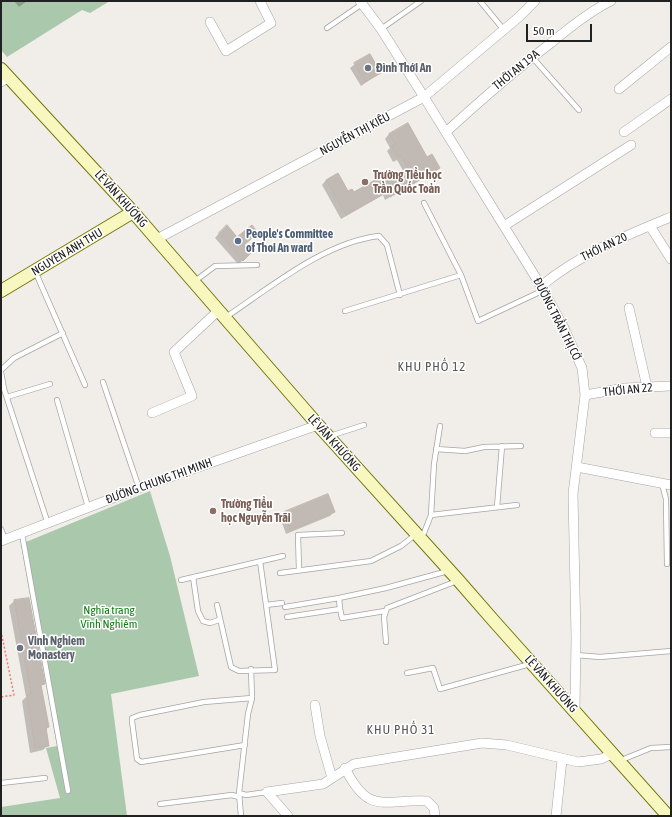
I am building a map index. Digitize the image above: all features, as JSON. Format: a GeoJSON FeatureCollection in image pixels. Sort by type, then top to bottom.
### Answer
{"type":"FeatureCollection","features":[{"type":"Feature","properties":{"kind":"main road","name":"LÊ VĂN KHƯƠNG"},"geometry":{"type":"LineString","coordinates":[[4,76],[133,212],[223,313],[318,425],[449,571],[459,580],[576,711],[615,758],[668,816]]}},
{"type":"Feature","properties":{"kind":"main road","name":"NGUYEN ANH THU"},"geometry":{"type":"LineString","coordinates":[[1,291],[133,212]]}},
{"type":"Feature","properties":{"kind":"street"},"geometry":{"type":"LineString","coordinates":[[210,22],[226,51],[271,23],[260,1]]}},
{"type":"Feature","properties":{"kind":"street","name":"NGUYỄN THỊ KIÊU"},"geometry":{"type":"LineString","coordinates":[[157,239],[424,97],[519,18],[535,1]]}},
{"type":"Feature","properties":{"kind":"street","name":"THỚI AN 19A"},"geometry":{"type":"LineString","coordinates":[[446,132],[494,87],[563,33],[611,1]]}},
{"type":"Feature","properties":{"kind":"street","name":"ĐƯỜNG TRẦN THỊ CỜ"},"geometry":{"type":"LineString","coordinates":[[361,2],[424,97],[542,288],[564,328],[582,368],[585,395],[577,467],[572,494],[576,711]]}},
{"type":"Feature","properties":{"kind":"street"},"geometry":{"type":"LineString","coordinates":[[619,89],[671,48]]}},
{"type":"Feature","properties":{"kind":"street"},"geometry":{"type":"LineString","coordinates":[[624,132],[671,99]]}},
{"type":"Feature","properties":{"kind":"street"},"geometry":{"type":"LineString","coordinates":[[504,226],[631,145]]}},
{"type":"Feature","properties":{"kind":"street","name":"THỚI AN 20"},"geometry":{"type":"LineString","coordinates":[[542,288],[558,272],[593,251],[671,217]]}},
{"type":"Feature","properties":{"kind":"street"},"geometry":{"type":"LineString","coordinates":[[650,226],[671,259]]}},
{"type":"Feature","properties":{"kind":"street"},"geometry":{"type":"LineString","coordinates":[[630,308],[647,387]]}},
{"type":"Feature","properties":{"kind":"street"},"geometry":{"type":"LineString","coordinates":[[152,413],[192,396],[174,352],[223,313]]}},
{"type":"Feature","properties":{"kind":"street","name":"THỚI AN 22"},"geometry":{"type":"LineString","coordinates":[[585,395],[625,388],[671,386]]}},
{"type":"Feature","properties":{"kind":"street","name":"ĐƯỜNG CHUNG THỊ MINH"},"geometry":{"type":"LineString","coordinates":[[3,541],[139,488],[318,425]]}},
{"type":"Feature","properties":{"kind":"street"},"geometry":{"type":"LineString","coordinates":[[655,433],[671,433]]}},
{"type":"Feature","properties":{"kind":"street"},"geometry":{"type":"LineString","coordinates":[[577,467],[667,484]]}},
{"type":"Feature","properties":{"kind":"street"},"geometry":{"type":"LineString","coordinates":[[315,705],[320,736],[332,778]]}},
{"type":"Feature","properties":{"kind":"street"},"geometry":{"type":"LineString","coordinates":[[284,814],[267,792],[323,784],[354,764],[427,751],[482,743],[515,747],[562,760],[578,762],[615,758]]}},
{"type":"Feature","properties":{"kind":"street"},"geometry":{"type":"LineString","coordinates":[[556,816],[562,760]]}},
{"type":"Feature","properties":{"kind":"street"},"geometry":{"type":"LineString","coordinates":[[346,768],[353,783],[360,792],[374,802],[427,801],[434,808],[435,816]]}},
{"type":"Feature","properties":{"kind":"lane"},"geometry":{"type":"LineString","coordinates":[[381,30],[421,1]]}},
{"type":"Feature","properties":{"kind":"lane"},"geometry":{"type":"LineString","coordinates":[[480,1],[504,30]]}},
{"type":"Feature","properties":{"kind":"lane"},"geometry":{"type":"LineString","coordinates":[[327,28],[361,2]]}},
{"type":"Feature","properties":{"kind":"lane"},"geometry":{"type":"LineString","coordinates":[[532,57],[579,110]]}},
{"type":"Feature","properties":{"kind":"lane"},"geometry":{"type":"LineString","coordinates":[[424,203],[461,275],[478,321],[542,288]]}},
{"type":"Feature","properties":{"kind":"lane"},"geometry":{"type":"LineString","coordinates":[[223,313],[313,258],[366,237],[379,236],[387,245],[400,294]]}},
{"type":"Feature","properties":{"kind":"lane"},"geometry":{"type":"LineString","coordinates":[[194,282],[215,266],[257,265]]}},
{"type":"Feature","properties":{"kind":"lane"},"geometry":{"type":"LineString","coordinates":[[36,271],[85,385]]}},
{"type":"Feature","properties":{"kind":"lane"},"geometry":{"type":"LineString","coordinates":[[345,311],[461,275]]}},
{"type":"Feature","properties":{"kind":"lane"},"geometry":{"type":"LineString","coordinates":[[48,524],[7,397],[1,371],[14,358],[63,333]]}},
{"type":"Feature","properties":{"kind":"lane"},"geometry":{"type":"LineString","coordinates":[[103,382],[139,488]]}},
{"type":"Feature","properties":{"kind":"lane"},"geometry":{"type":"LineString","coordinates":[[7,397],[50,384]]}},
{"type":"Feature","properties":{"kind":"lane"},"geometry":{"type":"LineString","coordinates":[[57,400],[88,507]]}},
{"type":"Feature","properties":{"kind":"lane"},"geometry":{"type":"LineString","coordinates":[[328,436],[364,425]]}},
{"type":"Feature","properties":{"kind":"lane"},"geometry":{"type":"LineString","coordinates":[[280,573],[371,561],[424,533],[431,515],[436,449],[440,426]]}},
{"type":"Feature","properties":{"kind":"lane"},"geometry":{"type":"LineString","coordinates":[[436,449],[464,452],[484,446],[521,446]]}},
{"type":"Feature","properties":{"kind":"lane"},"geometry":{"type":"LineString","coordinates":[[497,507],[502,446]]}},
{"type":"Feature","properties":{"kind":"lane"},"geometry":{"type":"LineString","coordinates":[[667,484],[667,564]]}},
{"type":"Feature","properties":{"kind":"lane"},"geometry":{"type":"LineString","coordinates":[[431,515],[517,504]]}},
{"type":"Feature","properties":{"kind":"lane"},"geometry":{"type":"LineString","coordinates":[[1,529],[3,541]]}},
{"type":"Feature","properties":{"kind":"lane"},"geometry":{"type":"LineString","coordinates":[[299,570],[298,535],[342,533]]}},
{"type":"Feature","properties":{"kind":"lane"},"geometry":{"type":"LineString","coordinates":[[22,534],[68,791]]}},
{"type":"Feature","properties":{"kind":"lane"},"geometry":{"type":"LineString","coordinates":[[180,580],[283,556]]}},
{"type":"Feature","properties":{"kind":"lane"},"geometry":{"type":"LineString","coordinates":[[217,605],[219,620],[231,667],[239,671],[251,669],[275,670],[260,561]]}},
{"type":"Feature","properties":{"kind":"lane"},"geometry":{"type":"LineString","coordinates":[[266,605],[284,605],[339,598],[386,588],[449,571]]}},
{"type":"Feature","properties":{"kind":"lane"},"geometry":{"type":"LineString","coordinates":[[193,577],[198,611],[204,621],[210,623],[219,620]]}},
{"type":"Feature","properties":{"kind":"lane"},"geometry":{"type":"LineString","coordinates":[[339,598],[342,618],[385,611],[390,606],[459,580]]}},
{"type":"Feature","properties":{"kind":"lane"},"geometry":{"type":"LineString","coordinates":[[287,617],[340,609]]}},
{"type":"Feature","properties":{"kind":"lane"},"geometry":{"type":"LineString","coordinates":[[385,611],[386,642]]}},
{"type":"Feature","properties":{"kind":"lane"},"geometry":{"type":"LineString","coordinates":[[576,655],[600,657],[671,650]]}},
{"type":"Feature","properties":{"kind":"lane"},"geometry":{"type":"LineString","coordinates":[[407,674],[433,668],[440,689],[532,663]]}},
{"type":"Feature","properties":{"kind":"lane"},"geometry":{"type":"LineString","coordinates":[[241,816],[239,795],[248,714],[252,698],[251,669]]}},
{"type":"Feature","properties":{"kind":"lane"},"geometry":{"type":"LineString","coordinates":[[245,745],[141,762],[137,759],[132,718],[204,702],[252,698]]}},
{"type":"Feature","properties":{"kind":"lane"},"geometry":{"type":"LineString","coordinates":[[615,758],[651,748],[671,747]]}},
{"type":"Feature","properties":{"kind":"lane"},"geometry":{"type":"LineString","coordinates":[[1,783],[45,778]]}},
{"type":"Feature","properties":{"kind":"lane"},"geometry":{"type":"LineString","coordinates":[[160,804],[267,792]]}},
{"type":"Feature","properties":{"kind":"path"},"geometry":{"type":"LineString","coordinates":[[1,631],[14,695],[1,697]]}},
{"type":"Feature","properties":{"kind":"green space"},"geometry":{"type":"Polygon","coordinates":[[[1,1],[110,1],[90,13],[82,10],[7,57],[1,50],[1,1]]]}},
{"type":"Feature","properties":{"kind":"green space","name":"Nghĩa trang Vĩnh Nghiêm"},"geometry":{"type":"Polygon","coordinates":[[[150,491],[170,556],[199,676],[111,694],[127,816],[1,816],[1,807],[60,798],[46,748],[57,746],[21,544],[150,491]]]}},
{"type":"Feature","properties":{"kind":"building","name":"Đình Thới An"},"geometry":{"type":"Polygon","coordinates":[[[370,54],[381,73],[365,82],[354,63],[370,54]]]}},
{"type":"Feature","properties":{"kind":"building"},"geometry":{"type":"Polygon","coordinates":[[[408,123],[427,157],[432,154],[440,168],[390,197],[387,192],[346,215],[326,180],[338,173],[348,191],[352,189],[354,192],[391,171],[394,176],[408,168],[401,156],[398,158],[391,146],[395,144],[389,134],[408,123]]]}},
{"type":"Feature","properties":{"kind":"building","name":"People's Committee of Thoi An ward"},"geometry":{"type":"Polygon","coordinates":[[[227,225],[237,237],[252,225],[258,233],[244,245],[251,253],[243,261],[219,233],[227,225]]]}},
{"type":"Feature","properties":{"kind":"building"},"geometry":{"type":"Polygon","coordinates":[[[328,494],[335,512],[290,530],[284,512],[328,494]]]}},
{"type":"Feature","properties":{"kind":"building"},"geometry":{"type":"Polygon","coordinates":[[[29,598],[45,684],[41,685],[49,727],[46,728],[49,746],[35,748],[27,695],[31,694],[14,600],[29,598]]]}},
{"type":"Feature","properties":{"kind":"place","name":"Đình Thới An"},"geometry":{"type":"Point","coordinates":[368,68]}},
{"type":"Feature","properties":{"kind":"place","name":"Trường Tiểu học Trần Quốc Toản"},"geometry":{"type":"Point","coordinates":[365,182]}},
{"type":"Feature","properties":{"kind":"place","name":"People's Committee of Thoi An ward"},"geometry":{"type":"Point","coordinates":[238,241]}},
{"type":"Feature","properties":{"kind":"place","name":"Trường Tiểu học Nguyễn Trãi"},"geometry":{"type":"Point","coordinates":[213,511]}},
{"type":"Feature","properties":{"kind":"place","name":"Vinh Nghiem Monastery"},"geometry":{"type":"Point","coordinates":[20,648]}},
{"type":"Feature","properties":{"kind":"district","name":"KHU PHỐ 12"},"geometry":{"type":"Point","coordinates":[432,367]}},
{"type":"Feature","properties":{"kind":"district","name":"KHU PHỐ 31"},"geometry":{"type":"Point","coordinates":[401,730]}}]}
